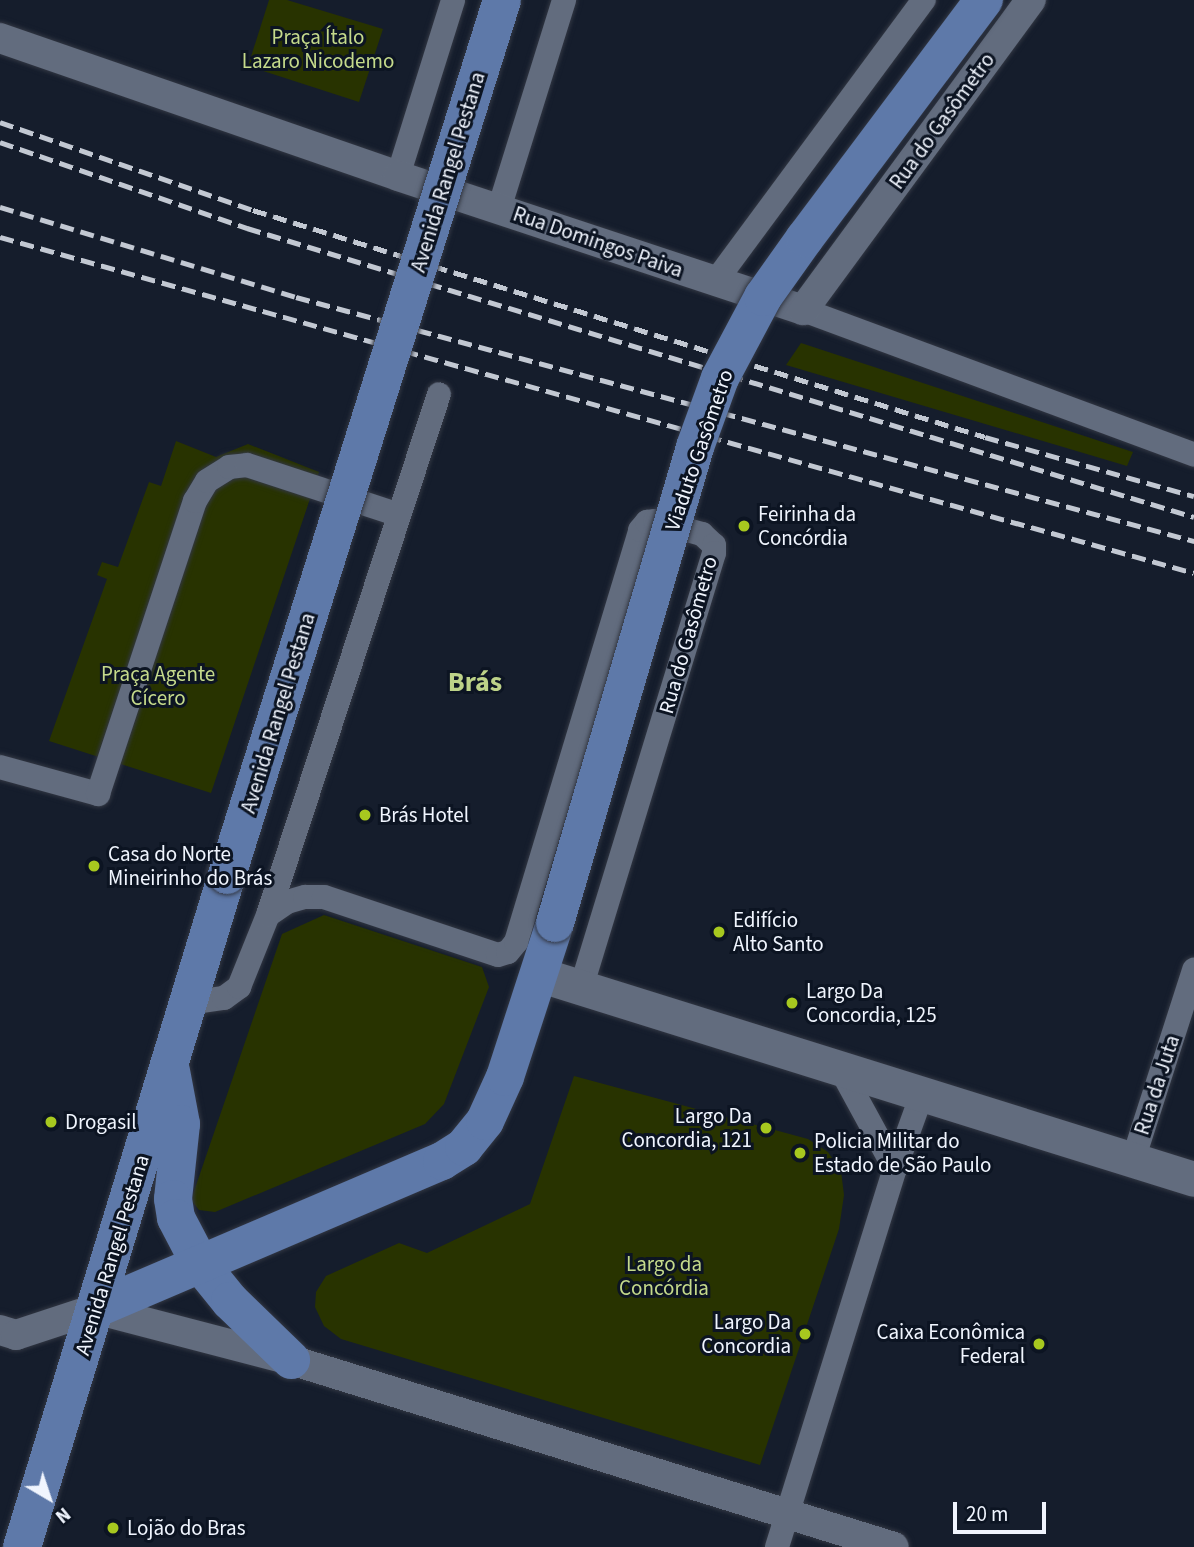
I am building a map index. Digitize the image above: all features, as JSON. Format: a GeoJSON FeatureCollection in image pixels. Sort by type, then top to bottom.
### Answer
{"type":"FeatureCollection","features":[{"type":"Feature","properties":{"kind":"main road","name":"Avenida Rangel Pestana"},"geometry":{"type":"LineString","coordinates":[[22,1547],[227,875],[502,0]]}},
{"type":"Feature","properties":{"kind":"main road","name":"Viaduto Gasômetro"},"geometry":{"type":"LineString","coordinates":[[538,974],[695,447],[720,378],[763,297],[984,0]]}},
{"type":"Feature","properties":{"kind":"main road"},"geometry":{"type":"LineString","coordinates":[[95,1309],[442,1161],[464,1147],[485,1121],[505,1077],[538,974],[1194,1179]]}},
{"type":"Feature","properties":{"kind":"main road"},"geometry":{"type":"LineString","coordinates":[[170,1066],[181,1124],[173,1199],[176,1218],[200,1264],[237,1309],[291,1360]]}},
{"type":"Feature","properties":{"kind":"street"},"geometry":{"type":"LineString","coordinates":[[398,176],[453,0]]}},
{"type":"Feature","properties":{"kind":"street"},"geometry":{"type":"LineString","coordinates":[[499,209],[564,0]]}},
{"type":"Feature","properties":{"kind":"street"},"geometry":{"type":"LineString","coordinates":[[715,282],[924,0]]}},
{"type":"Feature","properties":{"kind":"street","name":"Rua do Gasômetro"},"geometry":{"type":"LineString","coordinates":[[803,310],[1031,0]]}},
{"type":"Feature","properties":{"kind":"street","name":"Rua Domingos Paiva"},"geometry":{"type":"LineString","coordinates":[[0,38],[398,176],[803,310],[1194,455]]}},
{"type":"Feature","properties":{"kind":"street"},"geometry":{"type":"LineString","coordinates":[[188,1003],[224,998],[239,987],[268,915],[439,394]]}},
{"type":"Feature","properties":{"kind":"street"},"geometry":{"type":"LineString","coordinates":[[0,767],[98,794],[195,501],[207,481],[229,467],[247,465],[399,515]]}},
{"type":"Feature","properties":{"kind":"street","name":"Rua do Gasômetro"},"geometry":{"type":"LineString","coordinates":[[268,915],[287,902],[305,897],[324,897],[498,955],[508,952],[516,942],[640,530],[655,520],[702,534],[714,545],[714,554],[581,987]]}},
{"type":"Feature","properties":{"kind":"street","name":"Rua da Juta"},"geometry":{"type":"LineString","coordinates":[[1133,1160],[1194,970]]}},
{"type":"Feature","properties":{"kind":"street"},"geometry":{"type":"LineString","coordinates":[[840,1068],[895,1169]]}},
{"type":"Feature","properties":{"kind":"street"},"geometry":{"type":"LineString","coordinates":[[777,1547],[895,1169],[922,1094]]}},
{"type":"Feature","properties":{"kind":"street"},"geometry":{"type":"LineString","coordinates":[[0,1330],[16,1335],[95,1309],[291,1360],[894,1547]]}},
{"type":"Feature","properties":{"kind":"green space","name":"Praça Ítalo Lazaro Nicodemo"},"geometry":{"type":"Polygon","coordinates":[[[269,0],[287,0],[383,29],[359,102],[248,66],[269,0]]]}},
{"type":"Feature","properties":{"kind":"green space"},"geometry":{"type":"Polygon","coordinates":[[[801,343],[1133,452],[1127,466],[786,365],[801,343]]]}},
{"type":"Feature","properties":{"kind":"green space","name":"Praça Agente Cícero"},"geometry":{"type":"Polygon","coordinates":[[[176,441],[216,457],[248,444],[319,472],[211,793],[49,741],[107,579],[97,575],[102,562],[118,567],[149,482],[161,486],[176,441]]]}},
{"type":"Feature","properties":{"kind":"green space"},"geometry":{"type":"Polygon","coordinates":[[[324,915],[482,967],[489,987],[444,1104],[425,1124],[215,1212],[199,1210],[191,1200],[282,934],[324,915]]]}},
{"type":"Feature","properties":{"kind":"green space","name":"Largo da Concórdia"},"geometry":{"type":"Polygon","coordinates":[[[574,1076],[808,1139],[828,1152],[841,1171],[844,1195],[839,1229],[760,1465],[341,1339],[324,1326],[315,1307],[316,1292],[326,1276],[399,1243],[427,1253],[530,1204],[574,1076]]]}},
{"type":"Feature","properties":{"kind":"railway"},"geometry":{"type":"LineString","coordinates":[[0,122],[253,210],[985,437],[1194,496]]}},
{"type":"Feature","properties":{"kind":"railway"},"geometry":{"type":"LineString","coordinates":[[0,142],[247,228],[1194,517]]}},
{"type":"Feature","properties":{"kind":"railway"},"geometry":{"type":"LineString","coordinates":[[0,207],[296,297],[1194,541]]}},
{"type":"Feature","properties":{"kind":"railway"},"geometry":{"type":"LineString","coordinates":[[0,237],[1194,573]]}},
{"type":"Feature","properties":{"kind":"place","name":"Feirinha da Concórdia"},"geometry":{"type":"Point","coordinates":[744,526]}},
{"type":"Feature","properties":{"kind":"place","name":"Brás Hotel"},"geometry":{"type":"Point","coordinates":[365,815]}},
{"type":"Feature","properties":{"kind":"place","name":"Casa do Norte Mineirinho do Brás"},"geometry":{"type":"Point","coordinates":[94,866]}},
{"type":"Feature","properties":{"kind":"place","name":"Edifício Alto Santo"},"geometry":{"type":"Point","coordinates":[719,932]}},
{"type":"Feature","properties":{"kind":"place","name":"Largo Da Concordia, 125"},"geometry":{"type":"Point","coordinates":[792,1003]}},
{"type":"Feature","properties":{"kind":"place","name":"Drogasil"},"geometry":{"type":"Point","coordinates":[51,1122]}},
{"type":"Feature","properties":{"kind":"place","name":"Largo Da Concordia, 121"},"geometry":{"type":"Point","coordinates":[766,1128]}},
{"type":"Feature","properties":{"kind":"place","name":"Policia Militar do Estado de São Paulo"},"geometry":{"type":"Point","coordinates":[800,1153]}},
{"type":"Feature","properties":{"kind":"place","name":"Largo Da Concordia"},"geometry":{"type":"Point","coordinates":[805,1334]}},
{"type":"Feature","properties":{"kind":"place","name":"Caixa Econômica Federal"},"geometry":{"type":"Point","coordinates":[1039,1344]}},
{"type":"Feature","properties":{"kind":"place","name":"Lojão do Bras"},"geometry":{"type":"Point","coordinates":[113,1528]}},
{"type":"Feature","properties":{"kind":"district","name":"Brás"},"geometry":{"type":"Point","coordinates":[475,682]}}]}
